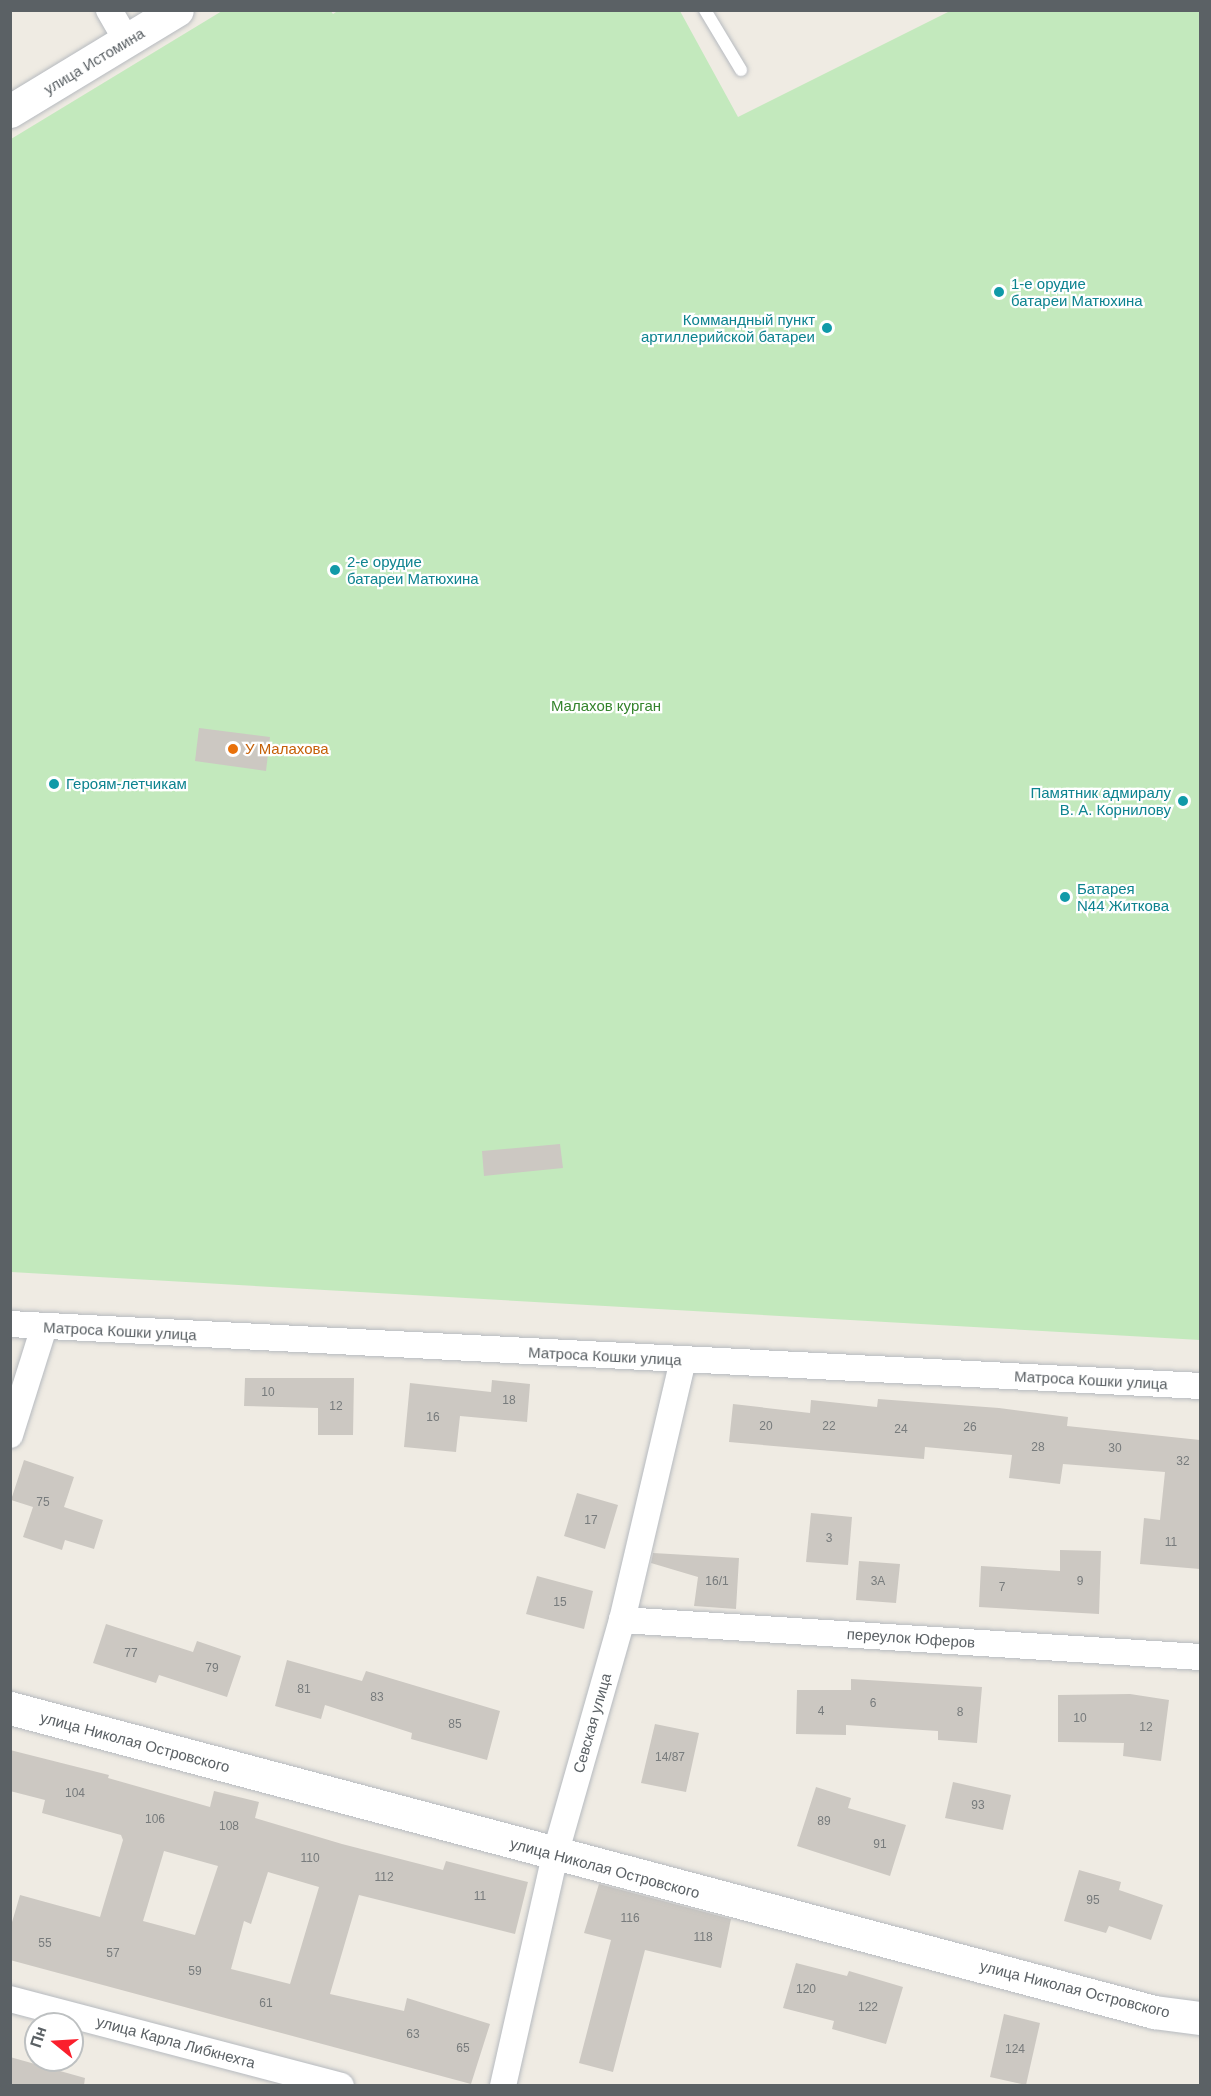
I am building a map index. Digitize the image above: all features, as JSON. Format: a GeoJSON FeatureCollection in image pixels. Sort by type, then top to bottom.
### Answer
{"type":"FeatureCollection","features":[{"type":"Feature","properties":{"kind":"main road","name":"улица Истомина"},"geometry":{"type":"LineString","coordinates":[[10,111],[177,10]]}},
{"type":"Feature","properties":{"kind":"main road","name":"улица Николая Островского"},"geometry":{"type":"LineString","coordinates":[[10,1708],[555,1855],[1154,2012],[1200,2018]]}},
{"type":"Feature","properties":{"kind":"street"},"geometry":{"type":"LineString","coordinates":[[109,10],[127,41]]}},
{"type":"Feature","properties":{"kind":"street","name":"Матроса Кошки улица"},"geometry":{"type":"LineString","coordinates":[[10,1324],[1200,1386]]}},
{"type":"Feature","properties":{"kind":"street"},"geometry":{"type":"LineString","coordinates":[[10,1435],[44,1327]]}},
{"type":"Feature","properties":{"kind":"street","name":"Севская улица"},"geometry":{"type":"LineString","coordinates":[[504,2085],[555,1855],[621,1620],[683,1360]]}},
{"type":"Feature","properties":{"kind":"street","name":"переулок Юферов"},"geometry":{"type":"LineString","coordinates":[[621,1620],[1200,1657]]}},
{"type":"Feature","properties":{"kind":"street","name":"улица Карла Либкнехта"},"geometry":{"type":"LineString","coordinates":[[10,1999],[340,2085]]}},
{"type":"Feature","properties":{"kind":"lane"},"geometry":{"type":"LineString","coordinates":[[705,10],[741,70]]}},
{"type":"Feature","properties":{"kind":"green space","name":"Малахов курган"},"geometry":{"type":"Polygon","coordinates":[[[330,10],[333,14],[339,10],[680,11],[738,117],[950,11],[1200,11],[1200,1340],[11,1272],[11,139],[222,11],[330,10]]]}},
{"type":"Feature","properties":{"kind":"building","name":"У Малахова"},"geometry":{"type":"Polygon","coordinates":[[[199,728],[270,737],[266,771],[195,761],[199,728]]]}},
{"type":"Feature","properties":{"kind":"building"},"geometry":{"type":"Polygon","coordinates":[[[560,1144],[563,1168],[484,1176],[482,1151],[560,1144]]]}},
{"type":"Feature","properties":{"kind":"building"},"geometry":{"type":"Polygon","coordinates":[[[245,1378],[354,1378],[353,1435],[318,1435],[318,1408],[244,1406],[245,1378]]]}},
{"type":"Feature","properties":{"kind":"building"},"geometry":{"type":"Polygon","coordinates":[[[492,1380],[530,1384],[527,1422],[460,1416],[456,1452],[404,1447],[410,1383],[491,1392],[492,1380]]]}},
{"type":"Feature","properties":{"kind":"building"},"geometry":{"type":"Polygon","coordinates":[[[878,1399],[999,1408],[1068,1417],[1067,1426],[1200,1440],[1200,1569],[1140,1564],[1144,1518],[1160,1520],[1165,1472],[1063,1464],[1060,1484],[1009,1478],[1012,1455],[925,1447],[924,1459],[729,1442],[733,1404],[810,1413],[811,1400],[877,1407],[878,1399]]]}},
{"type":"Feature","properties":{"kind":"building"},"geometry":{"type":"Polygon","coordinates":[[[24,1460],[74,1477],[64,1507],[103,1520],[94,1549],[65,1540],[62,1550],[23,1537],[33,1507],[11,1500],[24,1460]]]}},
{"type":"Feature","properties":{"kind":"building"},"geometry":{"type":"Polygon","coordinates":[[[577,1493],[618,1505],[605,1549],[564,1536],[577,1493]]]}},
{"type":"Feature","properties":{"kind":"building"},"geometry":{"type":"Polygon","coordinates":[[[811,1513],[852,1517],[848,1565],[806,1562],[811,1513]]]}},
{"type":"Feature","properties":{"kind":"building"},"geometry":{"type":"Polygon","coordinates":[[[1060,1550],[1101,1551],[1099,1614],[979,1607],[981,1566],[1060,1571],[1060,1550]]]}},
{"type":"Feature","properties":{"kind":"building"},"geometry":{"type":"Polygon","coordinates":[[[653,1553],[739,1558],[736,1609],[694,1606],[698,1577],[651,1563],[653,1553]]]}},
{"type":"Feature","properties":{"kind":"building"},"geometry":{"type":"Polygon","coordinates":[[[859,1561],[900,1564],[896,1603],[856,1600],[859,1561]]]}},
{"type":"Feature","properties":{"kind":"building"},"geometry":{"type":"Polygon","coordinates":[[[537,1576],[593,1591],[584,1629],[526,1614],[537,1576]]]}},
{"type":"Feature","properties":{"kind":"building"},"geometry":{"type":"Polygon","coordinates":[[[106,1624],[193,1652],[197,1641],[241,1656],[227,1697],[159,1675],[156,1683],[93,1663],[106,1624]]]}},
{"type":"Feature","properties":{"kind":"building"},"geometry":{"type":"Polygon","coordinates":[[[287,1660],[362,1681],[366,1671],[500,1711],[487,1760],[411,1739],[412,1733],[325,1705],[321,1719],[275,1706],[287,1660]]]}},
{"type":"Feature","properties":{"kind":"building"},"geometry":{"type":"Polygon","coordinates":[[[851,1679],[982,1687],[977,1743],[938,1740],[938,1731],[846,1725],[846,1735],[796,1734],[797,1690],[851,1690],[851,1679]]]}},
{"type":"Feature","properties":{"kind":"building"},"geometry":{"type":"Polygon","coordinates":[[[1130,1694],[1169,1700],[1161,1761],[1123,1756],[1124,1743],[1058,1742],[1058,1695],[1130,1694]]]}},
{"type":"Feature","properties":{"kind":"building"},"geometry":{"type":"Polygon","coordinates":[[[655,1724],[699,1733],[686,1792],[641,1783],[655,1724]]]}},
{"type":"Feature","properties":{"kind":"building"},"geometry":{"type":"Polygon","coordinates":[[[10,1750],[109,1775],[108,1778],[210,1807],[214,1791],[259,1802],[255,1818],[342,1844],[443,1870],[446,1861],[528,1882],[515,1934],[359,1895],[330,1994],[404,2011],[407,1998],[490,2024],[471,2084],[10,1960],[10,1929],[20,1895],[100,1917],[123,1840],[121,1835],[42,1813],[45,1800],[10,1791],[10,1750]],[[164,1851],[143,1921],[195,1935],[218,1866],[164,1851]],[[268,1872],[251,1924],[244,1921],[231,1969],[290,1984],[319,1887],[268,1872]]]}},
{"type":"Feature","properties":{"kind":"building"},"geometry":{"type":"Polygon","coordinates":[[[953,1782],[1011,1795],[1003,1830],[945,1818],[953,1782]]]}},
{"type":"Feature","properties":{"kind":"building"},"geometry":{"type":"Polygon","coordinates":[[[816,1787],[851,1798],[848,1808],[906,1825],[890,1876],[797,1846],[816,1787]]]}},
{"type":"Feature","properties":{"kind":"building"},"geometry":{"type":"Polygon","coordinates":[[[1079,1870],[1121,1882],[1119,1890],[1163,1905],[1151,1940],[1109,1926],[1106,1933],[1064,1921],[1079,1870]]]}},
{"type":"Feature","properties":{"kind":"building"},"geometry":{"type":"Polygon","coordinates":[[[599,1884],[731,1919],[721,1968],[645,1950],[613,2072],[579,2063],[611,1940],[584,1933],[599,1884]]]}},
{"type":"Feature","properties":{"kind":"building"},"geometry":{"type":"Polygon","coordinates":[[[796,1963],[847,1976],[849,1971],[903,1987],[886,2044],[832,2029],[834,2021],[783,2008],[796,1963]]]}},
{"type":"Feature","properties":{"kind":"building"},"geometry":{"type":"Polygon","coordinates":[[[1004,2014],[1040,2023],[1026,2085],[990,2077],[1004,2014]]]}},
{"type":"Feature","properties":{"kind":"building"},"geometry":{"type":"Polygon","coordinates":[[[10,2057],[24,2061],[24,2072],[64,2072],[85,2078],[84,2085],[10,2085],[10,2057]]]}},
{"type":"Feature","properties":{"kind":"place","name":"1-е орудие батареи Матюхина"},"geometry":{"type":"Point","coordinates":[999,292]}},
{"type":"Feature","properties":{"kind":"place","name":"Коммандный пункт артиллерийской батареи"},"geometry":{"type":"Point","coordinates":[827,328]}},
{"type":"Feature","properties":{"kind":"place","name":"2-е орудие батареи Матюхина"},"geometry":{"type":"Point","coordinates":[335,570]}},
{"type":"Feature","properties":{"kind":"place","name":"У Малахова"},"geometry":{"type":"Point","coordinates":[233,749]}},
{"type":"Feature","properties":{"kind":"place","name":"Героям-летчикам"},"geometry":{"type":"Point","coordinates":[54,784]}},
{"type":"Feature","properties":{"kind":"place","name":"Памятник адмиралу В. А. Корнилову"},"geometry":{"type":"Point","coordinates":[1183,801]}},
{"type":"Feature","properties":{"kind":"place","name":"Батарея N44 Житкова"},"geometry":{"type":"Point","coordinates":[1065,897]}}]}
